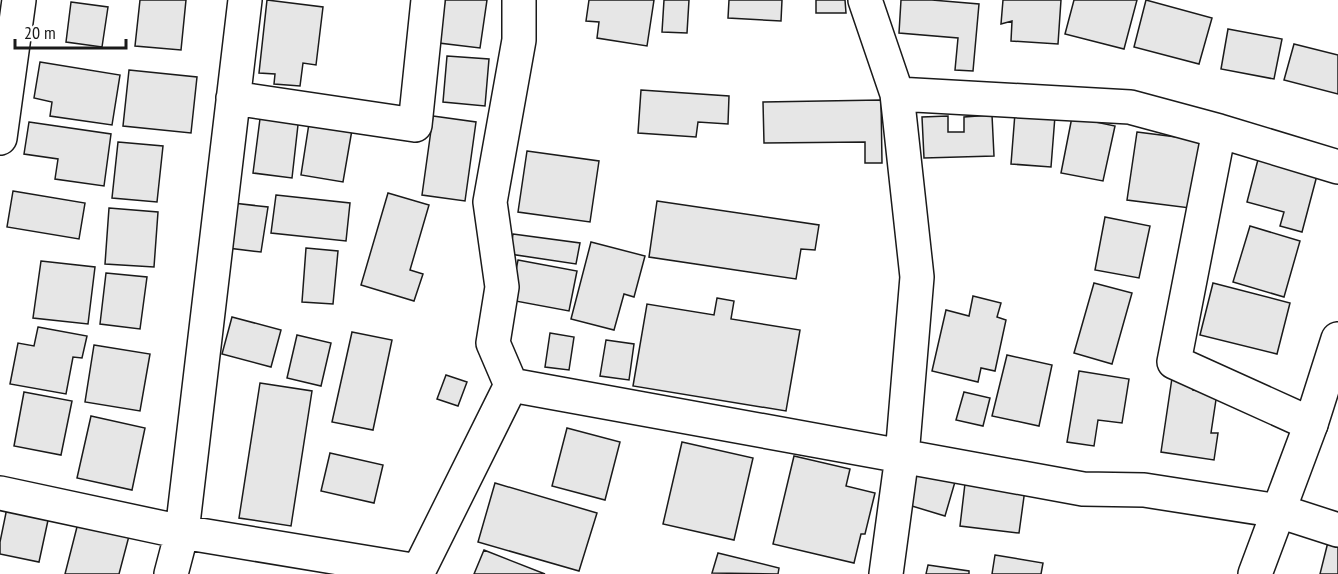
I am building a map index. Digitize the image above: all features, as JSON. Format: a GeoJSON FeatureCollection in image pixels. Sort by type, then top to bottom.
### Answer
{"type":"FeatureCollection","features":[{"type":"Feature","properties":{"kind":"street"},"geometry":{"type":"LineString","coordinates":[[0,138],[19,0]]}},
{"type":"Feature","properties":{"kind":"street"},"geometry":{"type":"LineString","coordinates":[[171,574],[182,532],[245,0]]}},
{"type":"Feature","properties":{"kind":"street"},"geometry":{"type":"LineString","coordinates":[[233,98],[415,125],[428,0]]}},
{"type":"Feature","properties":{"kind":"street"},"geometry":{"type":"LineString","coordinates":[[0,493],[182,532],[417,572],[511,385],[493,343],[502,287],[490,202],[519,39],[519,0]]}},
{"type":"Feature","properties":{"kind":"street"},"geometry":{"type":"LineString","coordinates":[[865,0],[897,94],[917,277],[902,456],[886,574]]}},
{"type":"Feature","properties":{"kind":"street"},"geometry":{"type":"LineString","coordinates":[[897,94],[1130,107],[1338,167]]}},
{"type":"Feature","properties":{"kind":"street"},"geometry":{"type":"LineString","coordinates":[[1218,131],[1174,362],[1311,424]]}},
{"type":"Feature","properties":{"kind":"street"},"geometry":{"type":"LineString","coordinates":[[1255,574],[1311,424],[1338,339]]}},
{"type":"Feature","properties":{"kind":"street"},"geometry":{"type":"LineString","coordinates":[[511,385],[1083,489],[1144,490],[1279,511],[1338,530]]}},
{"type":"Feature","properties":{"kind":"building"},"geometry":{"type":"Polygon","coordinates":[[[140,0],[186,0],[181,50],[135,46],[140,0]]]}},
{"type":"Feature","properties":{"kind":"building"},"geometry":{"type":"Polygon","coordinates":[[[267,0],[323,7],[316,65],[303,63],[300,86],[274,84],[275,74],[259,73],[267,0]]]}},
{"type":"Feature","properties":{"kind":"building"},"geometry":{"type":"Polygon","coordinates":[[[445,0],[487,0],[480,48],[439,43],[445,0]]]}},
{"type":"Feature","properties":{"kind":"building"},"geometry":{"type":"Polygon","coordinates":[[[589,0],[654,0],[647,46],[597,38],[599,22],[586,21],[589,0]]]}},
{"type":"Feature","properties":{"kind":"building"},"geometry":{"type":"Polygon","coordinates":[[[664,0],[689,0],[687,33],[662,32],[664,0]]]}},
{"type":"Feature","properties":{"kind":"building"},"geometry":{"type":"Polygon","coordinates":[[[729,0],[782,0],[781,21],[728,18],[729,0]]]}},
{"type":"Feature","properties":{"kind":"building"},"geometry":{"type":"Polygon","coordinates":[[[816,0],[845,0],[846,13],[816,13],[816,0]]]}},
{"type":"Feature","properties":{"kind":"building"},"geometry":{"type":"Polygon","coordinates":[[[901,0],[979,4],[973,71],[955,70],[958,38],[899,33],[901,0]]]}},
{"type":"Feature","properties":{"kind":"building"},"geometry":{"type":"Polygon","coordinates":[[[1003,0],[1061,0],[1058,44],[1011,41],[1012,21],[1001,24],[1003,0]]]}},
{"type":"Feature","properties":{"kind":"building"},"geometry":{"type":"Polygon","coordinates":[[[1074,0],[1137,0],[1124,49],[1065,34],[1074,0]]]}},
{"type":"Feature","properties":{"kind":"building"},"geometry":{"type":"Polygon","coordinates":[[[1146,0],[1212,18],[1199,64],[1134,47],[1146,0]]]}},
{"type":"Feature","properties":{"kind":"building"},"geometry":{"type":"Polygon","coordinates":[[[71,2],[108,7],[102,47],[66,42],[71,2]]]}},
{"type":"Feature","properties":{"kind":"building"},"geometry":{"type":"Polygon","coordinates":[[[1228,29],[1282,39],[1274,79],[1221,69],[1228,29]]]}},
{"type":"Feature","properties":{"kind":"building"},"geometry":{"type":"Polygon","coordinates":[[[1294,44],[1338,55],[1338,94],[1284,80],[1294,44]]]}},
{"type":"Feature","properties":{"kind":"building"},"geometry":{"type":"Polygon","coordinates":[[[447,56],[489,59],[485,106],[443,102],[447,56]]]}},
{"type":"Feature","properties":{"kind":"building"},"geometry":{"type":"Polygon","coordinates":[[[40,62],[120,75],[112,125],[50,116],[52,102],[34,98],[40,62]]]}},
{"type":"Feature","properties":{"kind":"building"},"geometry":{"type":"Polygon","coordinates":[[[129,70],[197,77],[191,133],[123,126],[129,70]]]}},
{"type":"Feature","properties":{"kind":"building"},"geometry":{"type":"Polygon","coordinates":[[[641,90],[729,96],[728,124],[698,122],[696,137],[638,133],[641,90]]]}},
{"type":"Feature","properties":{"kind":"building"},"geometry":{"type":"Polygon","coordinates":[[[881,100],[882,163],[865,163],[865,142],[764,143],[763,102],[881,100]]]}},
{"type":"Feature","properties":{"kind":"building"},"geometry":{"type":"Polygon","coordinates":[[[261,111],[299,116],[292,178],[253,173],[261,111]]]}},
{"type":"Feature","properties":{"kind":"building"},"geometry":{"type":"Polygon","coordinates":[[[1015,113],[1055,116],[1051,167],[1011,164],[1015,113]]]}},
{"type":"Feature","properties":{"kind":"building"},"geometry":{"type":"Polygon","coordinates":[[[992,115],[994,156],[924,158],[922,117],[948,116],[948,132],[964,132],[964,117],[992,115]]]}},
{"type":"Feature","properties":{"kind":"building"},"geometry":{"type":"Polygon","coordinates":[[[433,116],[476,122],[465,201],[422,195],[433,116]]]}},
{"type":"Feature","properties":{"kind":"building"},"geometry":{"type":"Polygon","coordinates":[[[310,117],[353,124],[343,182],[301,175],[310,117]]]}},
{"type":"Feature","properties":{"kind":"building"},"geometry":{"type":"Polygon","coordinates":[[[1072,117],[1115,126],[1103,181],[1061,173],[1072,117]]]}},
{"type":"Feature","properties":{"kind":"building"},"geometry":{"type":"Polygon","coordinates":[[[29,122],[111,134],[104,186],[55,179],[58,159],[24,154],[29,122]]]}},
{"type":"Feature","properties":{"kind":"building"},"geometry":{"type":"Polygon","coordinates":[[[1137,132],[1200,140],[1190,208],[1127,200],[1137,132]]]}},
{"type":"Feature","properties":{"kind":"building"},"geometry":{"type":"Polygon","coordinates":[[[118,142],[163,146],[157,202],[112,198],[118,142]]]}},
{"type":"Feature","properties":{"kind":"building"},"geometry":{"type":"Polygon","coordinates":[[[1261,148],[1320,164],[1302,232],[1280,226],[1284,212],[1247,202],[1261,148]]]}},
{"type":"Feature","properties":{"kind":"building"},"geometry":{"type":"Polygon","coordinates":[[[527,151],[599,161],[590,222],[518,212],[527,151]]]}},
{"type":"Feature","properties":{"kind":"building"},"geometry":{"type":"Polygon","coordinates":[[[13,191],[85,203],[79,239],[7,227],[13,191]]]}},
{"type":"Feature","properties":{"kind":"building"},"geometry":{"type":"Polygon","coordinates":[[[388,193],[429,205],[410,270],[423,274],[414,301],[361,285],[388,193]]]}},
{"type":"Feature","properties":{"kind":"building"},"geometry":{"type":"Polygon","coordinates":[[[276,195],[350,203],[346,241],[271,233],[276,195]]]}},
{"type":"Feature","properties":{"kind":"building"},"geometry":{"type":"Polygon","coordinates":[[[657,201],[819,225],[815,250],[801,249],[796,279],[649,257],[657,201]]]}},
{"type":"Feature","properties":{"kind":"building"},"geometry":{"type":"Polygon","coordinates":[[[233,203],[268,207],[261,252],[228,248],[233,203]]]}},
{"type":"Feature","properties":{"kind":"building"},"geometry":{"type":"Polygon","coordinates":[[[109,208],[158,212],[154,267],[105,264],[109,208]]]}},
{"type":"Feature","properties":{"kind":"building"},"geometry":{"type":"Polygon","coordinates":[[[1105,217],[1150,226],[1139,278],[1095,270],[1105,217]]]}},
{"type":"Feature","properties":{"kind":"building"},"geometry":{"type":"Polygon","coordinates":[[[1250,226],[1300,241],[1284,297],[1233,282],[1250,226]]]}},
{"type":"Feature","properties":{"kind":"building"},"geometry":{"type":"Polygon","coordinates":[[[513,234],[580,243],[576,264],[510,254],[513,234]]]}},
{"type":"Feature","properties":{"kind":"building"},"geometry":{"type":"Polygon","coordinates":[[[591,242],[645,256],[634,297],[624,294],[614,330],[571,319],[591,242]]]}},
{"type":"Feature","properties":{"kind":"building"},"geometry":{"type":"Polygon","coordinates":[[[306,248],[338,251],[333,304],[302,302],[306,248]]]}},
{"type":"Feature","properties":{"kind":"building"},"geometry":{"type":"Polygon","coordinates":[[[518,260],[577,271],[569,311],[510,300],[518,260]]]}},
{"type":"Feature","properties":{"kind":"building"},"geometry":{"type":"Polygon","coordinates":[[[41,261],[95,267],[88,324],[33,318],[41,261]]]}},
{"type":"Feature","properties":{"kind":"building"},"geometry":{"type":"Polygon","coordinates":[[[106,273],[147,277],[140,329],[100,324],[106,273]]]}},
{"type":"Feature","properties":{"kind":"building"},"geometry":{"type":"Polygon","coordinates":[[[1094,283],[1132,293],[1112,364],[1074,353],[1094,283]]]}},
{"type":"Feature","properties":{"kind":"building"},"geometry":{"type":"Polygon","coordinates":[[[1213,283],[1290,303],[1277,354],[1200,335],[1213,283]]]}},
{"type":"Feature","properties":{"kind":"building"},"geometry":{"type":"Polygon","coordinates":[[[973,296],[1001,303],[997,317],[1006,320],[995,371],[981,368],[978,382],[932,371],[946,310],[969,316],[973,296]]]}},
{"type":"Feature","properties":{"kind":"building"},"geometry":{"type":"Polygon","coordinates":[[[717,298],[734,301],[731,319],[800,330],[786,411],[633,386],[647,304],[714,315],[717,298]]]}},
{"type":"Feature","properties":{"kind":"building"},"geometry":{"type":"Polygon","coordinates":[[[232,317],[281,330],[271,367],[222,354],[232,317]]]}},
{"type":"Feature","properties":{"kind":"building"},"geometry":{"type":"Polygon","coordinates":[[[38,327],[87,336],[82,358],[73,357],[66,394],[10,384],[18,343],[34,346],[38,327]]]}},
{"type":"Feature","properties":{"kind":"building"},"geometry":{"type":"Polygon","coordinates":[[[352,332],[392,340],[373,430],[332,422],[352,332]]]}},
{"type":"Feature","properties":{"kind":"building"},"geometry":{"type":"Polygon","coordinates":[[[550,333],[574,337],[569,370],[545,367],[550,333]]]}},
{"type":"Feature","properties":{"kind":"building"},"geometry":{"type":"Polygon","coordinates":[[[297,335],[331,343],[321,386],[287,378],[297,335]]]}},
{"type":"Feature","properties":{"kind":"building"},"geometry":{"type":"Polygon","coordinates":[[[606,340],[634,344],[629,380],[600,376],[606,340]]]}},
{"type":"Feature","properties":{"kind":"building"},"geometry":{"type":"Polygon","coordinates":[[[94,345],[150,354],[140,411],[85,402],[94,345]]]}},
{"type":"Feature","properties":{"kind":"building"},"geometry":{"type":"Polygon","coordinates":[[[1007,355],[1052,365],[1039,426],[992,416],[1007,355]]]}},
{"type":"Feature","properties":{"kind":"building"},"geometry":{"type":"Polygon","coordinates":[[[1079,371],[1129,379],[1122,423],[1098,420],[1094,446],[1067,442],[1079,371]]]}},
{"type":"Feature","properties":{"kind":"building"},"geometry":{"type":"Polygon","coordinates":[[[446,375],[467,382],[458,406],[437,399],[446,375]]]}},
{"type":"Feature","properties":{"kind":"building"},"geometry":{"type":"Polygon","coordinates":[[[1172,378],[1195,381],[1193,390],[1217,393],[1211,433],[1218,433],[1214,460],[1161,452],[1172,378]]]}},
{"type":"Feature","properties":{"kind":"building"},"geometry":{"type":"Polygon","coordinates":[[[260,383],[312,391],[291,526],[239,518],[260,383]]]}},
{"type":"Feature","properties":{"kind":"building"},"geometry":{"type":"Polygon","coordinates":[[[24,392],[72,401],[61,455],[14,446],[24,392]]]}},
{"type":"Feature","properties":{"kind":"building"},"geometry":{"type":"Polygon","coordinates":[[[964,392],[990,398],[983,426],[956,420],[964,392]]]}},
{"type":"Feature","properties":{"kind":"building"},"geometry":{"type":"Polygon","coordinates":[[[91,416],[145,428],[132,490],[77,478],[91,416]]]}},
{"type":"Feature","properties":{"kind":"building"},"geometry":{"type":"Polygon","coordinates":[[[567,428],[620,442],[605,500],[552,486],[567,428]]]}},
{"type":"Feature","properties":{"kind":"building"},"geometry":{"type":"Polygon","coordinates":[[[682,442],[753,458],[734,540],[663,524],[682,442]]]}},
{"type":"Feature","properties":{"kind":"building"},"geometry":{"type":"Polygon","coordinates":[[[330,453],[383,465],[374,503],[321,491],[330,453]]]}},
{"type":"Feature","properties":{"kind":"building"},"geometry":{"type":"Polygon","coordinates":[[[794,456],[850,469],[846,486],[875,493],[865,534],[861,534],[854,563],[773,544],[794,456]]]}},
{"type":"Feature","properties":{"kind":"building"},"geometry":{"type":"Polygon","coordinates":[[[915,462],[957,475],[945,516],[902,503],[915,462]]]}},
{"type":"Feature","properties":{"kind":"building"},"geometry":{"type":"Polygon","coordinates":[[[966,475],[1026,482],[1019,533],[960,526],[966,475]]]}},
{"type":"Feature","properties":{"kind":"building"},"geometry":{"type":"Polygon","coordinates":[[[495,483],[597,513],[579,571],[478,542],[495,483]]]}},
{"type":"Feature","properties":{"kind":"building"},"geometry":{"type":"Polygon","coordinates":[[[8,503],[50,511],[39,562],[0,554],[0,542],[8,503]]]}},
{"type":"Feature","properties":{"kind":"building"},"geometry":{"type":"Polygon","coordinates":[[[78,523],[129,536],[119,574],[65,574],[78,523]]]}},
{"type":"Feature","properties":{"kind":"building"},"geometry":{"type":"Polygon","coordinates":[[[1328,542],[1338,544],[1338,574],[1320,574],[1328,542]]]}},
{"type":"Feature","properties":{"kind":"building"},"geometry":{"type":"Polygon","coordinates":[[[484,550],[545,574],[474,574],[484,550]]]}},
{"type":"Feature","properties":{"kind":"building"},"geometry":{"type":"Polygon","coordinates":[[[718,553],[779,568],[778,574],[712,573],[718,553]]]}},
{"type":"Feature","properties":{"kind":"building"},"geometry":{"type":"Polygon","coordinates":[[[995,555],[1043,563],[1041,574],[992,574],[995,555]]]}},
{"type":"Feature","properties":{"kind":"building"},"geometry":{"type":"Polygon","coordinates":[[[928,565],[969,571],[969,574],[926,574],[928,565]]]}}]}
